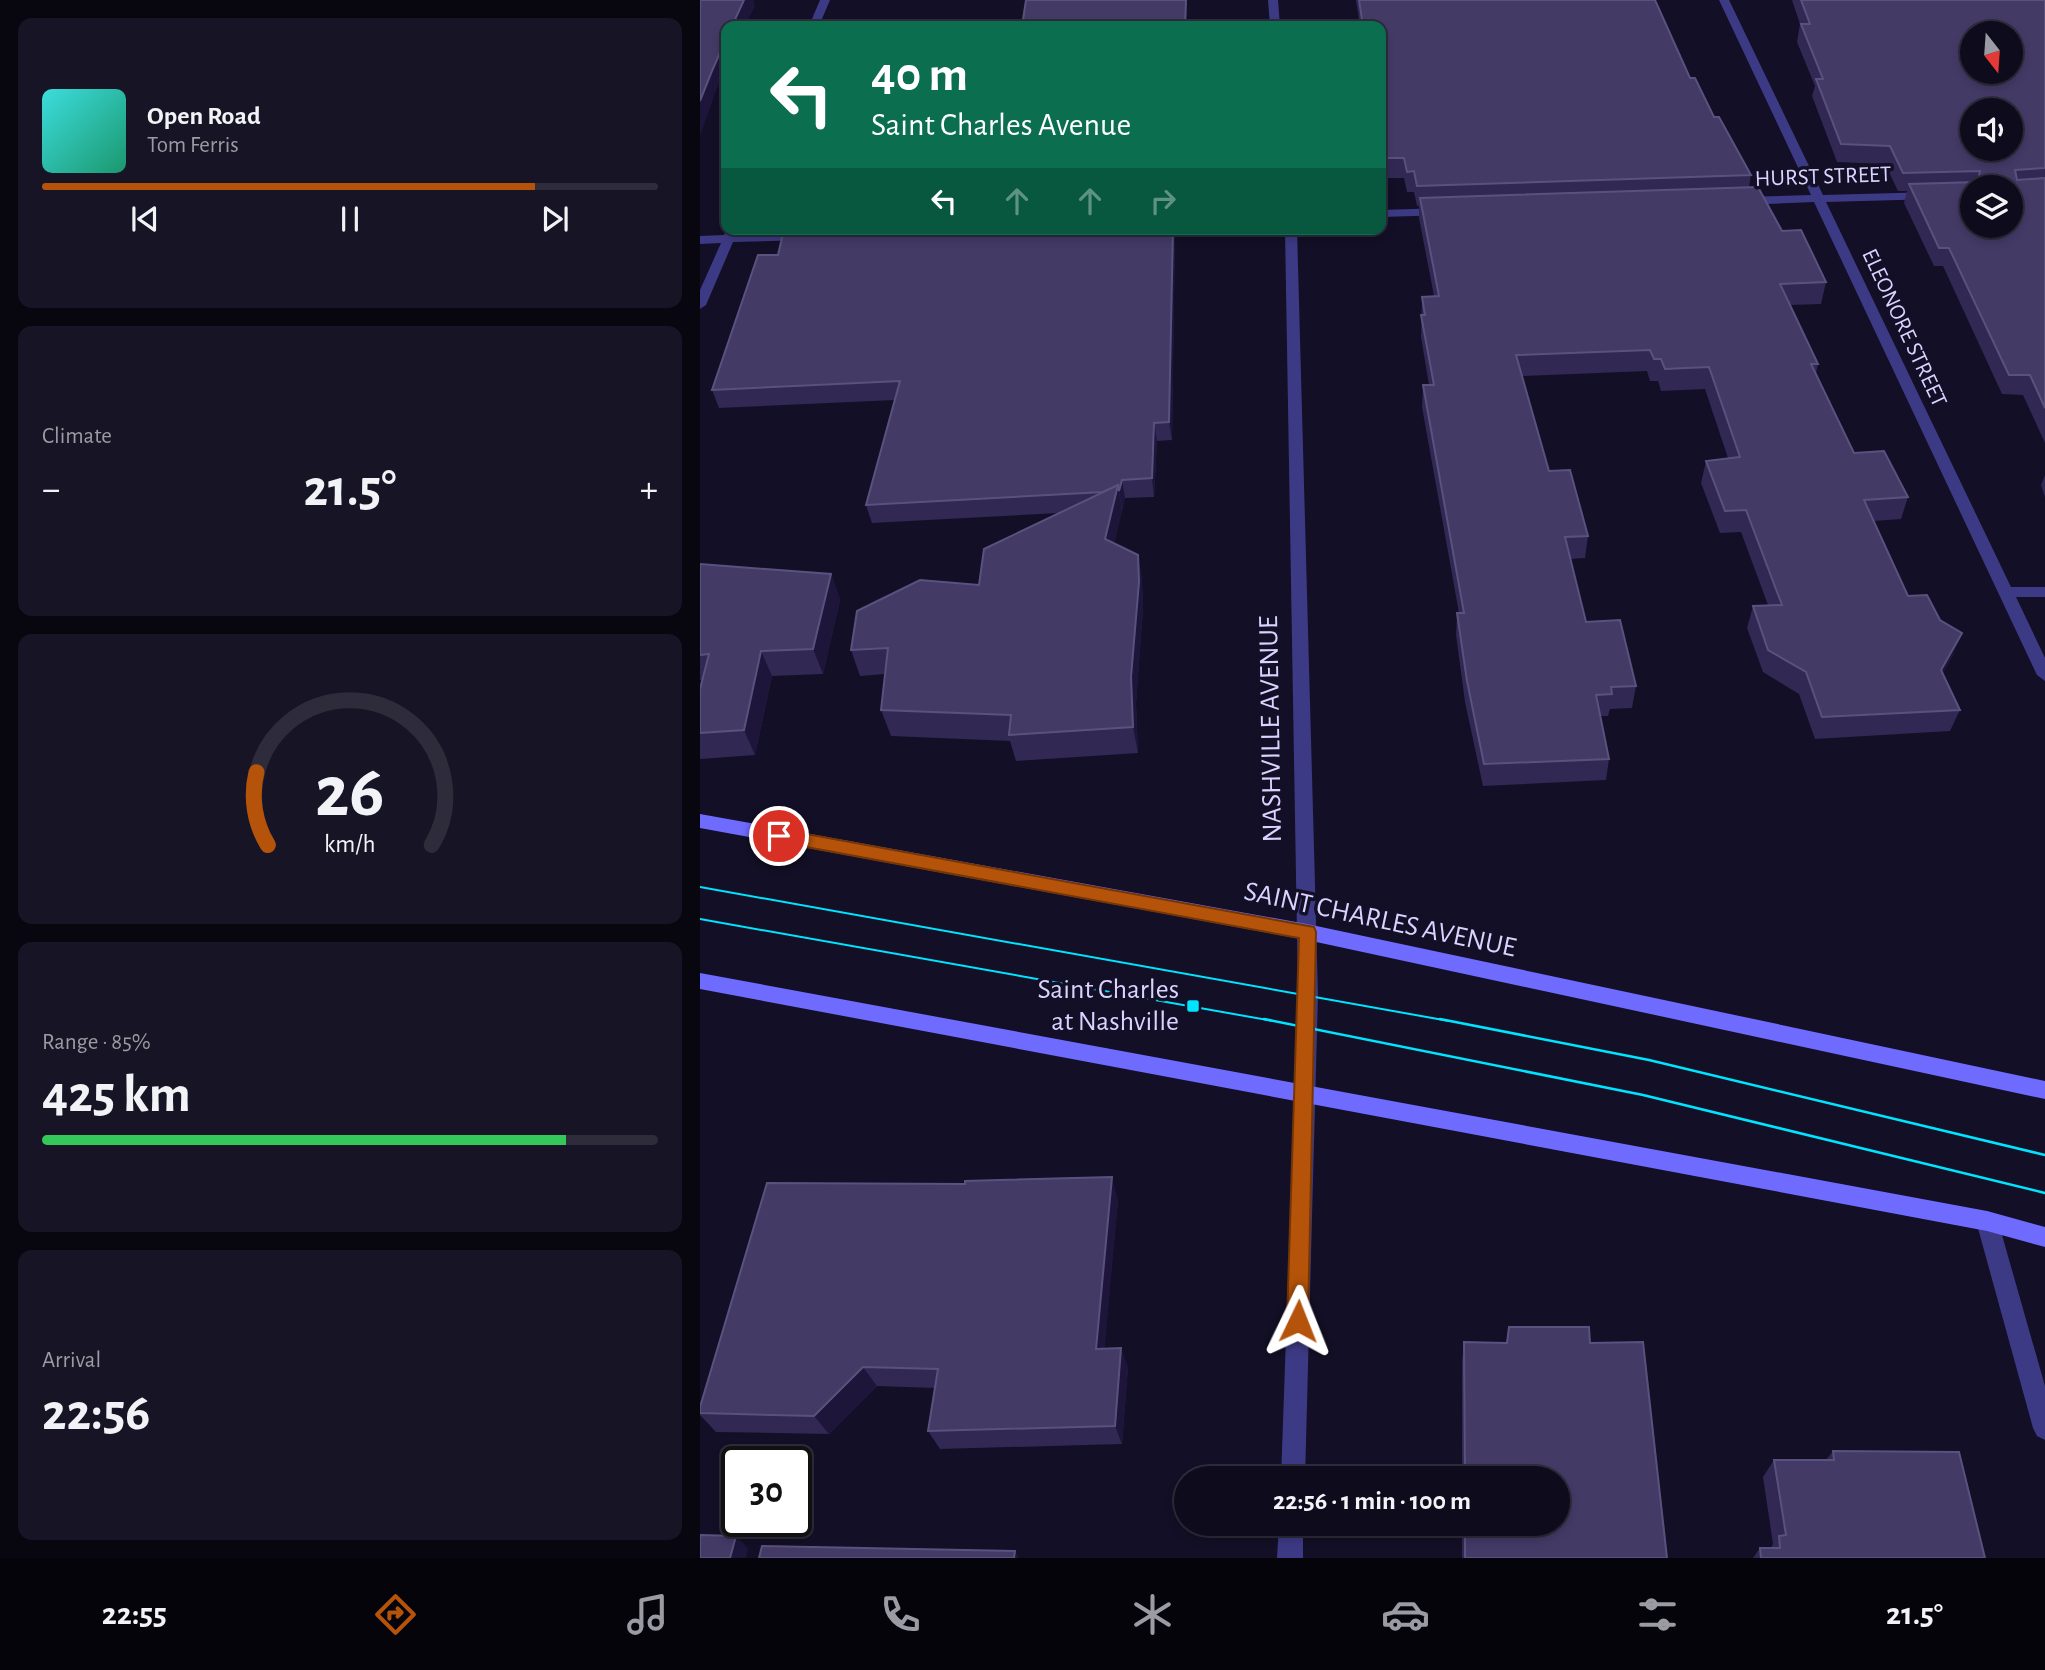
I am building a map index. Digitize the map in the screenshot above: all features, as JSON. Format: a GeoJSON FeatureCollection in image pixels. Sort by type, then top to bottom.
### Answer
{"type":"FeatureCollection","features":[{"type":"Feature","properties":{"kind":"main road","name":"SAINT CHARLES AVENUE"},"geometry":{"type":"LineString","coordinates":[[700,821],[1307,932],[2045,1090]]}},
{"type":"Feature","properties":{"kind":"main road"},"geometry":{"type":"LineString","coordinates":[[700,981],[1987,1222],[2045,1237]]}},
{"type":"Feature","properties":{"kind":"street"},"geometry":{"type":"LineString","coordinates":[[816,21],[825,0]]}},
{"type":"Feature","properties":{"kind":"street"},"geometry":{"type":"LineString","coordinates":[[1273,0],[1275,21]]}},
{"type":"Feature","properties":{"kind":"street","name":"ELEONORE STREET"},"geometry":{"type":"LineString","coordinates":[[1724,0],[2045,675]]}},
{"type":"Feature","properties":{"kind":"street","name":"HURST STREET"},"geometry":{"type":"LineString","coordinates":[[1724,201],[1960,194]]}},
{"type":"Feature","properties":{"kind":"street"},"geometry":{"type":"LineString","coordinates":[[1386,215],[1463,211]]}},
{"type":"Feature","properties":{"kind":"street"},"geometry":{"type":"LineString","coordinates":[[700,240],[726,235]]}},
{"type":"Feature","properties":{"kind":"street"},"geometry":{"type":"LineString","coordinates":[[700,305],[731,235]]}},
{"type":"Feature","properties":{"kind":"street","name":"NASHVILLE AVENUE"},"geometry":{"type":"LineString","coordinates":[[1291,235],[1307,932],[1306,1094],[1293,1466]]}},
{"type":"Feature","properties":{"kind":"street"},"geometry":{"type":"LineString","coordinates":[[2004,592],[2045,592]]}},
{"type":"Feature","properties":{"kind":"street"},"geometry":{"type":"LineString","coordinates":[[1987,1222],[2045,1428]]}},
{"type":"Feature","properties":{"kind":"street"},"geometry":{"type":"LineString","coordinates":[[1290,1558],[1291,1536]]}},
{"type":"Feature","properties":{"kind":"building"},"geometry":{"type":"Polygon","coordinates":[[[700,0],[744,0],[734,21],[721,21],[721,50],[700,101],[700,0]]]}},
{"type":"Feature","properties":{"kind":"building"},"geometry":{"type":"Polygon","coordinates":[[[1026,0],[1186,0],[1185,21],[1023,21],[1026,0]]]}},
{"type":"Feature","properties":{"kind":"building"},"geometry":{"type":"Polygon","coordinates":[[[1359,0],[1655,0],[1690,78],[1695,78],[1714,117],[1719,117],[1751,175],[1417,186],[1414,171],[1407,172],[1404,158],[1386,158],[1386,21],[1362,21],[1359,0]]]}},
{"type":"Feature","properties":{"kind":"building"},"geometry":{"type":"Polygon","coordinates":[[[1801,0],[2045,0],[2045,168],[2015,170],[2016,175],[1979,175],[1980,171],[1903,173],[1890,146],[1841,144],[1816,79],[1823,79],[1801,24],[1810,24],[1801,0]]]}},
{"type":"Feature","properties":{"kind":"building"},"geometry":{"type":"Polygon","coordinates":[[[2045,178],[2045,408],[2030,375],[2009,375],[1949,248],[1939,248],[1909,184],[1960,183],[1960,238],[2023,238],[2023,180],[2045,178]]]}},
{"type":"Feature","properties":{"kind":"building"},"geometry":{"type":"Polygon","coordinates":[[[1758,187],[1782,231],[1801,230],[1826,282],[1780,284],[1818,364],[1811,364],[1854,453],[1884,451],[1908,497],[1864,500],[1908,596],[1927,595],[1940,620],[1962,633],[1941,670],[1960,710],[1822,717],[1806,672],[1768,650],[1753,606],[1782,605],[1746,510],[1725,511],[1706,461],[1740,457],[1709,367],[1665,369],[1661,359],[1654,359],[1650,350],[1516,355],[1549,471],[1570,470],[1588,536],[1565,537],[1586,622],[1620,620],[1636,686],[1611,687],[1612,694],[1596,695],[1609,759],[1484,764],[1467,681],[1457,613],[1464,613],[1423,385],[1434,385],[1421,315],[1425,315],[1422,297],[1439,296],[1420,198],[1758,187]]]}},
{"type":"Feature","properties":{"kind":"building"},"geometry":{"type":"Polygon","coordinates":[[[783,235],[1173,235],[1169,422],[1154,423],[1152,478],[1122,480],[1119,491],[1118,485],[1103,492],[866,505],[900,381],[712,390],[758,255],[778,255],[783,235]]]}},
{"type":"Feature","properties":{"kind":"building"},"geometry":{"type":"Polygon","coordinates":[[[1118,485],[1105,539],[1138,555],[1139,582],[1131,677],[1133,727],[1009,735],[1011,715],[881,710],[888,648],[851,650],[857,611],[920,580],[979,585],[984,549],[1118,485]]]}},
{"type":"Feature","properties":{"kind":"building"},"geometry":{"type":"Polygon","coordinates":[[[700,564],[831,574],[813,649],[761,651],[744,730],[700,733],[700,689],[709,654],[700,655],[700,564]]]}},
{"type":"Feature","properties":{"kind":"building"},"geometry":{"type":"Polygon","coordinates":[[[1112,1177],[1096,1349],[1121,1348],[1115,1426],[928,1431],[938,1369],[863,1367],[814,1416],[700,1413],[767,1183],[965,1184],[965,1181],[1112,1177]]]}},
{"type":"Feature","properties":{"kind":"building"},"geometry":{"type":"Polygon","coordinates":[[[1509,1327],[1589,1327],[1590,1343],[1643,1342],[1667,1558],[1465,1558],[1465,1536],[1570,1536],[1570,1466],[1465,1466],[1464,1342],[1507,1343],[1509,1327]]]}},
{"type":"Feature","properties":{"kind":"building"},"geometry":{"type":"Polygon","coordinates":[[[1833,1451],[1959,1452],[1985,1558],[1761,1558],[1760,1548],[1780,1548],[1779,1536],[1786,1535],[1774,1460],[1834,1460],[1833,1451]]]}},
{"type":"Feature","properties":{"kind":"building"},"geometry":{"type":"Polygon","coordinates":[[[700,1535],[736,1537],[730,1558],[700,1558],[700,1535]]]}},
{"type":"Feature","properties":{"kind":"building"},"geometry":{"type":"Polygon","coordinates":[[[762,1546],[1015,1551],[1014,1558],[759,1558],[762,1546]]]}},
{"type":"Feature","properties":{"kind":"tram line"},"geometry":{"type":"LineString","coordinates":[[700,887],[1449,1021]]}},
{"type":"Feature","properties":{"kind":"tram line"},"geometry":{"type":"LineString","coordinates":[[700,919],[1273,1021]]}},
{"type":"Feature","properties":{"kind":"tram line"},"geometry":{"type":"LineString","coordinates":[[1264,1019],[1643,1095],[2045,1193]]}},
{"type":"Feature","properties":{"kind":"tram line"},"geometry":{"type":"LineString","coordinates":[[1440,1019],[1649,1060],[2045,1155]]}},
{"type":"Feature","properties":{"kind":"place","name":"Saint Charles at Nashville"},"geometry":{"type":"Point","coordinates":[1193,1006]}},
{"type":"Feature","properties":{"kind":"route"},"geometry":{"type":"LineString","coordinates":[[779,836],[1307,932],[1306,1094],[1298,1321]]}}]}
